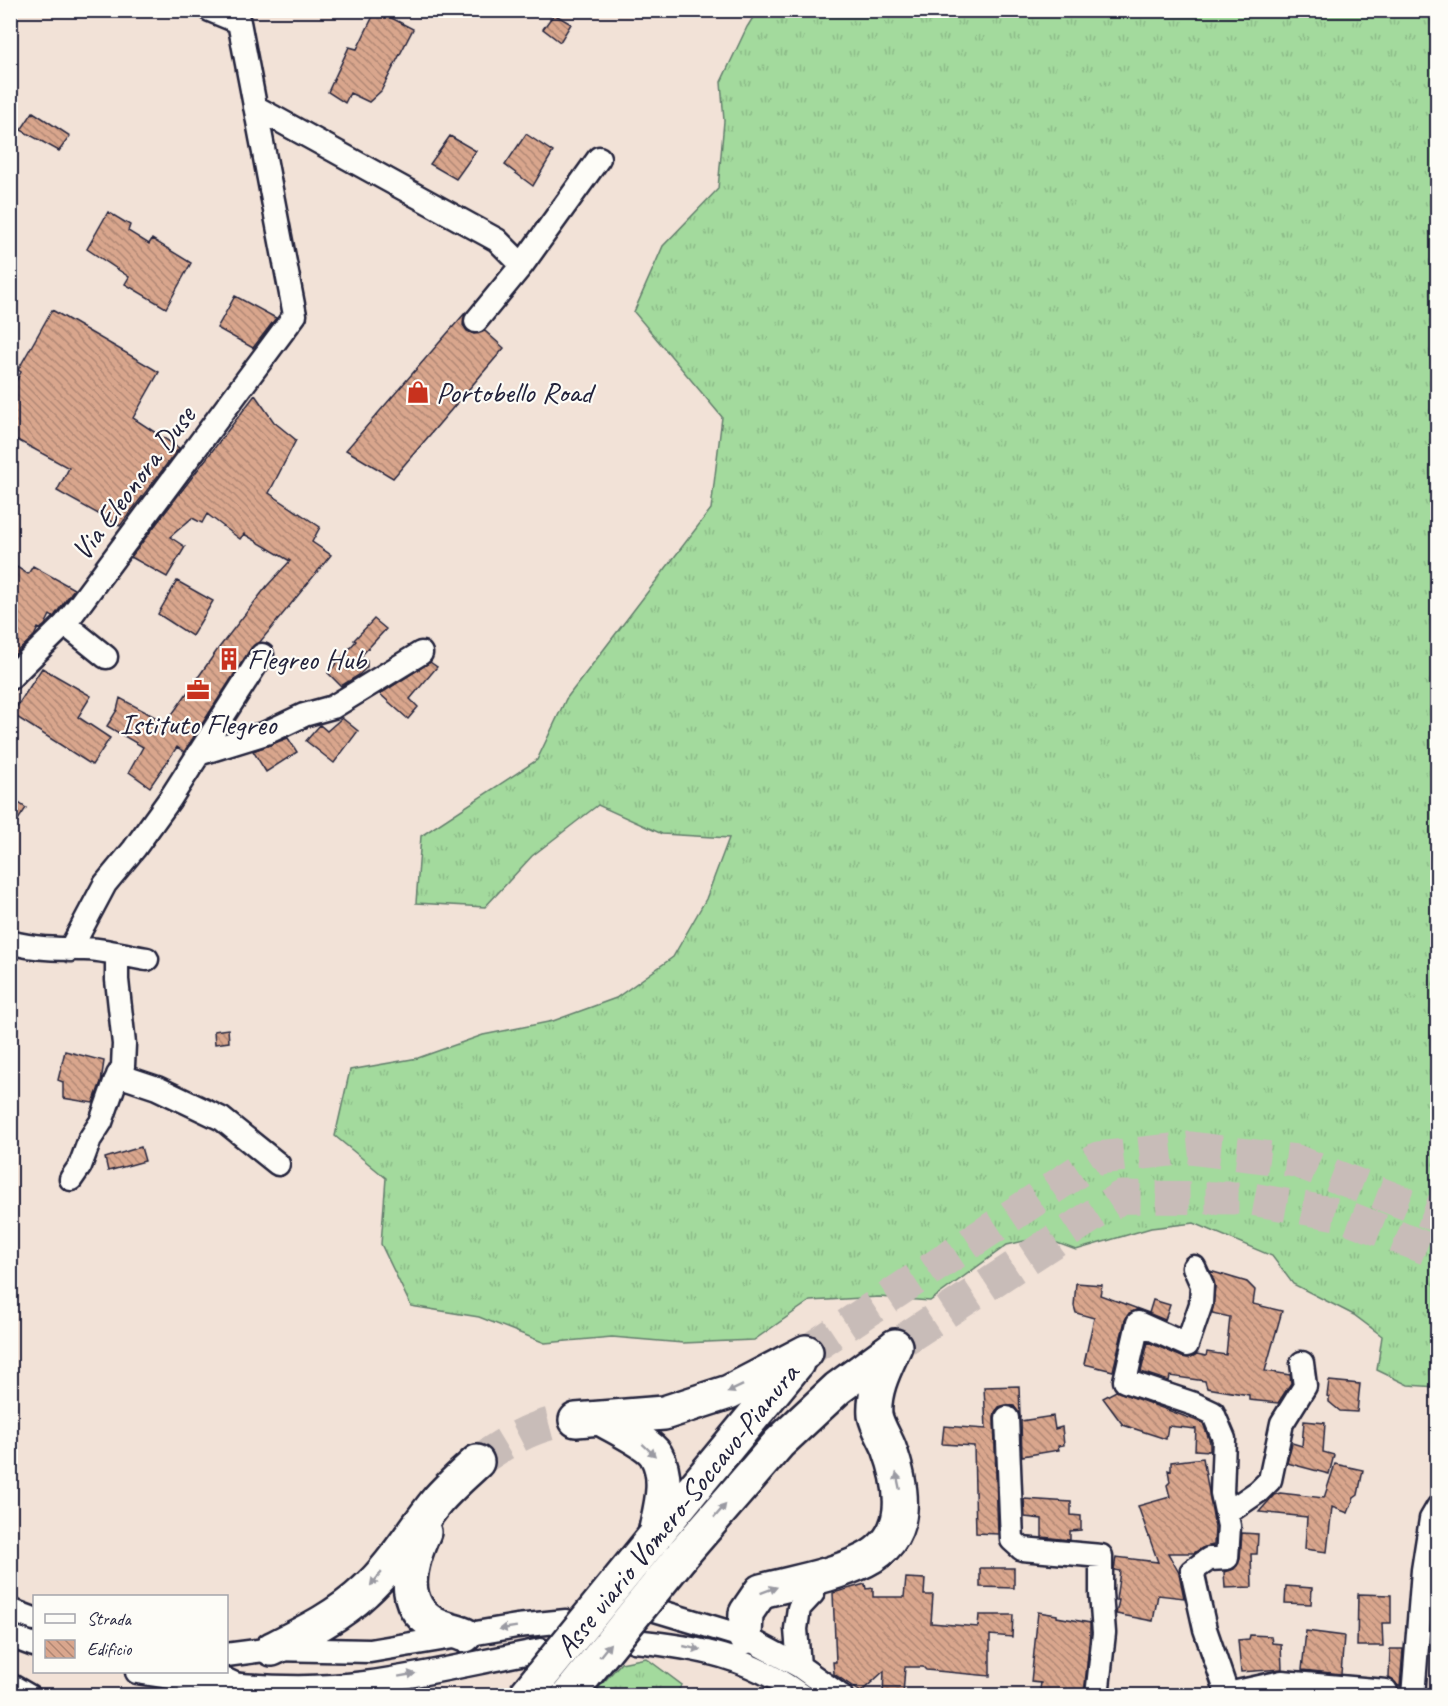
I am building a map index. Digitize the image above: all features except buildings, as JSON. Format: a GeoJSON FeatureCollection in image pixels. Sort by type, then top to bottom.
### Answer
{"type":"FeatureCollection","features":[{"type":"Feature","properties":{"kind":"highway","name":"Asse viario Vomero-Soccavo-Pianura"},"geometry":{"type":"LineString","coordinates":[[568,1695],[682,1555],[779,1443],[838,1388],[900,1342],[880,1380],[876,1398],[875,1417],[890,1449],[900,1484],[902,1510],[888,1544],[867,1559],[837,1572],[761,1592],[746,1613],[745,1637]]}},
{"type":"Feature","properties":{"kind":"highway","name":"Asse viario Vomero-Soccavo-Pianura"},"geometry":{"type":"LineString","coordinates":[[525,1695],[806,1352],[729,1392],[664,1413],[588,1419],[635,1438],[656,1454],[663,1482],[654,1537]]}},
{"type":"Feature","properties":{"kind":"highway"},"geometry":{"type":"LineString","coordinates":[[272,1649],[352,1603],[367,1589],[438,1500],[477,1462]]}},
{"type":"Feature","properties":{"kind":"highway"},"geometry":{"type":"LineString","coordinates":[[438,1500],[413,1557],[410,1587],[421,1613],[433,1623],[465,1635]]}},
{"type":"Feature","properties":{"kind":"street"},"geometry":{"type":"LineString","coordinates":[[210,10],[238,22],[255,107],[497,240],[522,266]]}},
{"type":"Feature","properties":{"kind":"street","name":"Via Eleonora Duse"},"geometry":{"type":"LineString","coordinates":[[10,678],[65,624],[295,315],[255,107]]}},
{"type":"Feature","properties":{"kind":"street"},"geometry":{"type":"LineString","coordinates":[[476,321],[522,266],[599,158]]}},
{"type":"Feature","properties":{"kind":"street"},"geometry":{"type":"LineString","coordinates":[[65,624],[106,657]]}},
{"type":"Feature","properties":{"kind":"street"},"geometry":{"type":"LineString","coordinates":[[198,754],[266,733],[304,716],[333,707],[421,653]]}},
{"type":"Feature","properties":{"kind":"street"},"geometry":{"type":"LineString","coordinates":[[70,950],[105,884],[164,807],[262,655]]}},
{"type":"Feature","properties":{"kind":"street"},"geometry":{"type":"LineString","coordinates":[[10,942],[29,948],[70,950],[82,948],[147,959]]}},
{"type":"Feature","properties":{"kind":"street"},"geometry":{"type":"LineString","coordinates":[[71,1179],[80,1166],[88,1143],[101,1122],[123,1066],[124,1044],[117,980],[117,954]]}},
{"type":"Feature","properties":{"kind":"street"},"geometry":{"type":"LineString","coordinates":[[118,1075],[157,1088],[214,1114],[278,1164]]}},
{"type":"Feature","properties":{"kind":"street"},"geometry":{"type":"LineString","coordinates":[[1194,1267],[1202,1286],[1201,1304],[1187,1345],[1138,1323],[1125,1381],[1194,1404],[1213,1413],[1224,1440],[1222,1492],[1229,1526],[1227,1558],[1209,1559],[1192,1571],[1205,1629],[1228,1695],[1282,1682],[1386,1691]]}},
{"type":"Feature","properties":{"kind":"street"},"geometry":{"type":"LineString","coordinates":[[1227,1513],[1259,1491],[1270,1480],[1282,1423],[1305,1386],[1302,1363]]}},
{"type":"Feature","properties":{"kind":"street"},"geometry":{"type":"LineString","coordinates":[[1007,1418],[1012,1540],[1023,1549],[1101,1556],[1104,1633],[1097,1695]]}},
{"type":"Feature","properties":{"kind":"street"},"geometry":{"type":"LineString","coordinates":[[1413,1695],[1423,1570],[1431,1519],[1437,1508]]}},
{"type":"Feature","properties":{"kind":"street"},"geometry":{"type":"LineString","coordinates":[[799,1665],[796,1629],[799,1608],[813,1593]]}},
{"type":"Feature","properties":{"kind":"street"},"geometry":{"type":"LineString","coordinates":[[10,1610],[33,1619]]}},
{"type":"Feature","properties":{"kind":"street"},"geometry":{"type":"LineString","coordinates":[[655,1610],[745,1637],[799,1665],[841,1695]]}},
{"type":"Feature","properties":{"kind":"street"},"geometry":{"type":"LineString","coordinates":[[233,1678],[272,1649],[370,1651],[566,1621]]}},
{"type":"Feature","properties":{"kind":"street"},"geometry":{"type":"LineString","coordinates":[[10,1636],[33,1645]]}},
{"type":"Feature","properties":{"kind":"street"},"geometry":{"type":"LineString","coordinates":[[634,1641],[682,1646],[726,1656],[758,1670],[802,1695]]}},
{"type":"Feature","properties":{"kind":"street"},"geometry":{"type":"LineString","coordinates":[[164,1673],[322,1686],[365,1683],[541,1650]]}},
{"type":"Feature","properties":{"kind":"street"},"geometry":{"type":"LineString","coordinates":[[10,1685],[29,1695]]}},
{"type":"Feature","properties":{"kind":"green space"},"geometry":{"type":"Polygon","coordinates":[[[757,11],[1437,11],[1437,1387],[1408,1385],[1377,1370],[1382,1336],[1354,1315],[1293,1284],[1272,1256],[1194,1223],[1151,1228],[1076,1250],[1041,1237],[1007,1245],[930,1301],[879,1297],[810,1301],[754,1340],[683,1343],[612,1337],[545,1343],[479,1317],[411,1306],[381,1244],[386,1178],[335,1136],[350,1070],[418,1058],[483,1035],[553,1021],[616,998],[673,957],[706,899],[729,838],[662,834],[598,805],[532,856],[485,907],[416,903],[421,836],[537,760],[566,699],[711,509],[722,417],[634,312],[663,246],[718,189],[724,121],[721,82],[757,11]]]}},
{"type":"Feature","properties":{"kind":"green space"},"geometry":{"type":"Polygon","coordinates":[[[646,1658],[682,1685],[675,1695],[592,1695],[621,1663],[646,1658]]]}},
{"type":"Feature","properties":{"kind":"tunnel"},"geometry":{"type":"LineString","coordinates":[[806,1352],[1098,1158],[1190,1148],[1296,1161],[1438,1216]]}},
{"type":"Feature","properties":{"kind":"tunnel"},"geometry":{"type":"LineString","coordinates":[[905,1339],[1121,1197],[1246,1198],[1342,1215],[1438,1253]]}},
{"type":"Feature","properties":{"kind":"tunnel"},"geometry":{"type":"LineString","coordinates":[[477,1462],[500,1446],[536,1428],[576,1420]]}},
{"type":"Feature","properties":{"kind":"place","name":"Portobello Road"},"geometry":{"type":"Point","coordinates":[418,392]}},
{"type":"Feature","properties":{"kind":"place","name":"Flegreo Hub"},"geometry":{"type":"Point","coordinates":[229,659]}},
{"type":"Feature","properties":{"kind":"place","name":"Istituto Flegreo"},"geometry":{"type":"Point","coordinates":[198,690]}}]}
